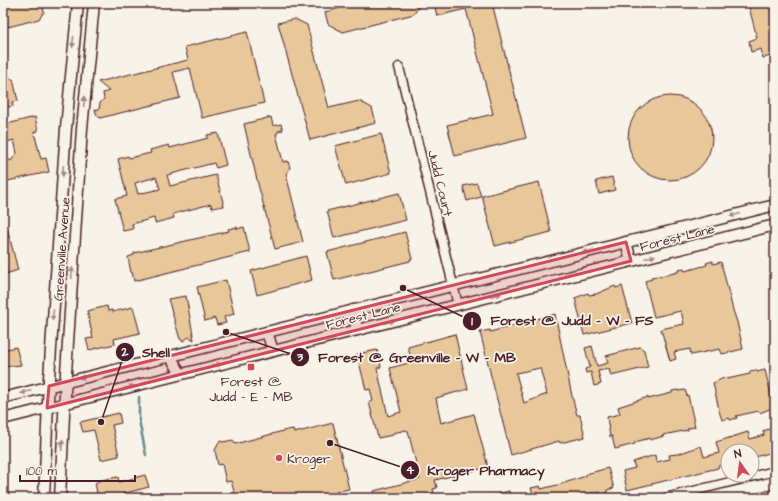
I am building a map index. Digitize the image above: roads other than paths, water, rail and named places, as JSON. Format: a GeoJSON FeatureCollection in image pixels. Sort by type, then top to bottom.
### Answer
{"type":"FeatureCollection","features":[{"type":"Feature","properties":{"kind":"main road","name":"Greenville Avenue"},"geometry":{"type":"LineString","coordinates":[[44,498],[47,408],[60,211],[78,3]]}},
{"type":"Feature","properties":{"kind":"main road","name":"Greenville Avenue"},"geometry":{"type":"LineString","coordinates":[[60,498],[65,382],[76,212],[94,3]]}},
{"type":"Feature","properties":{"kind":"main road"},"geometry":{"type":"LineString","coordinates":[[66,128],[82,130]]}},
{"type":"Feature","properties":{"kind":"main road","name":"Forest Lane"},"geometry":{"type":"LineString","coordinates":[[3,398],[626,242],[774,209]]}},
{"type":"Feature","properties":{"kind":"main road"},"geometry":{"type":"LineString","coordinates":[[60,211],[76,212]]}},
{"type":"Feature","properties":{"kind":"main road","name":"Forest Lane"},"geometry":{"type":"LineString","coordinates":[[3,419],[775,225]]}},
{"type":"Feature","properties":{"kind":"main road"},"geometry":{"type":"LineString","coordinates":[[626,242],[631,261]]}},
{"type":"Feature","properties":{"kind":"main road"},"geometry":{"type":"LineString","coordinates":[[352,310],[357,330]]}},
{"type":"Feature","properties":{"kind":"main road"},"geometry":{"type":"LineString","coordinates":[[267,332],[273,351]]}},
{"type":"Feature","properties":{"kind":"main road"},"geometry":{"type":"LineString","coordinates":[[170,356],[181,374]]}},
{"type":"Feature","properties":{"kind":"street","name":"Judd Court"},"geometry":{"type":"LineString","coordinates":[[399,67],[458,305]]}},
{"type":"Feature","properties":{"kind":"street"},"geometry":{"type":"LineString","coordinates":[[665,498],[679,496],[775,471]]}},
{"type":"Feature","properties":{"kind":"waterway"},"geometry":{"type":"LineString","coordinates":[[139,397],[139,420],[146,455]]}},
{"type":"Feature","properties":{"kind":"place","name":"Forest @ Judd - W - FS"},"geometry":{"type":"Point","coordinates":[403,288]}},
{"type":"Feature","properties":{"kind":"place","name":"Forest @ Greenville - W - MB"},"geometry":{"type":"Point","coordinates":[226,332]}},
{"type":"Feature","properties":{"kind":"place","name":"Forest @ Judd - E - MB"},"geometry":{"type":"Point","coordinates":[251,367]}},
{"type":"Feature","properties":{"kind":"place","name":"Shell"},"geometry":{"type":"Point","coordinates":[101,422]}},
{"type":"Feature","properties":{"kind":"place","name":"Kroger Pharmacy"},"geometry":{"type":"Point","coordinates":[330,443]}},
{"type":"Feature","properties":{"kind":"place","name":"Kroger"},"geometry":{"type":"Point","coordinates":[279,458]}}]}
